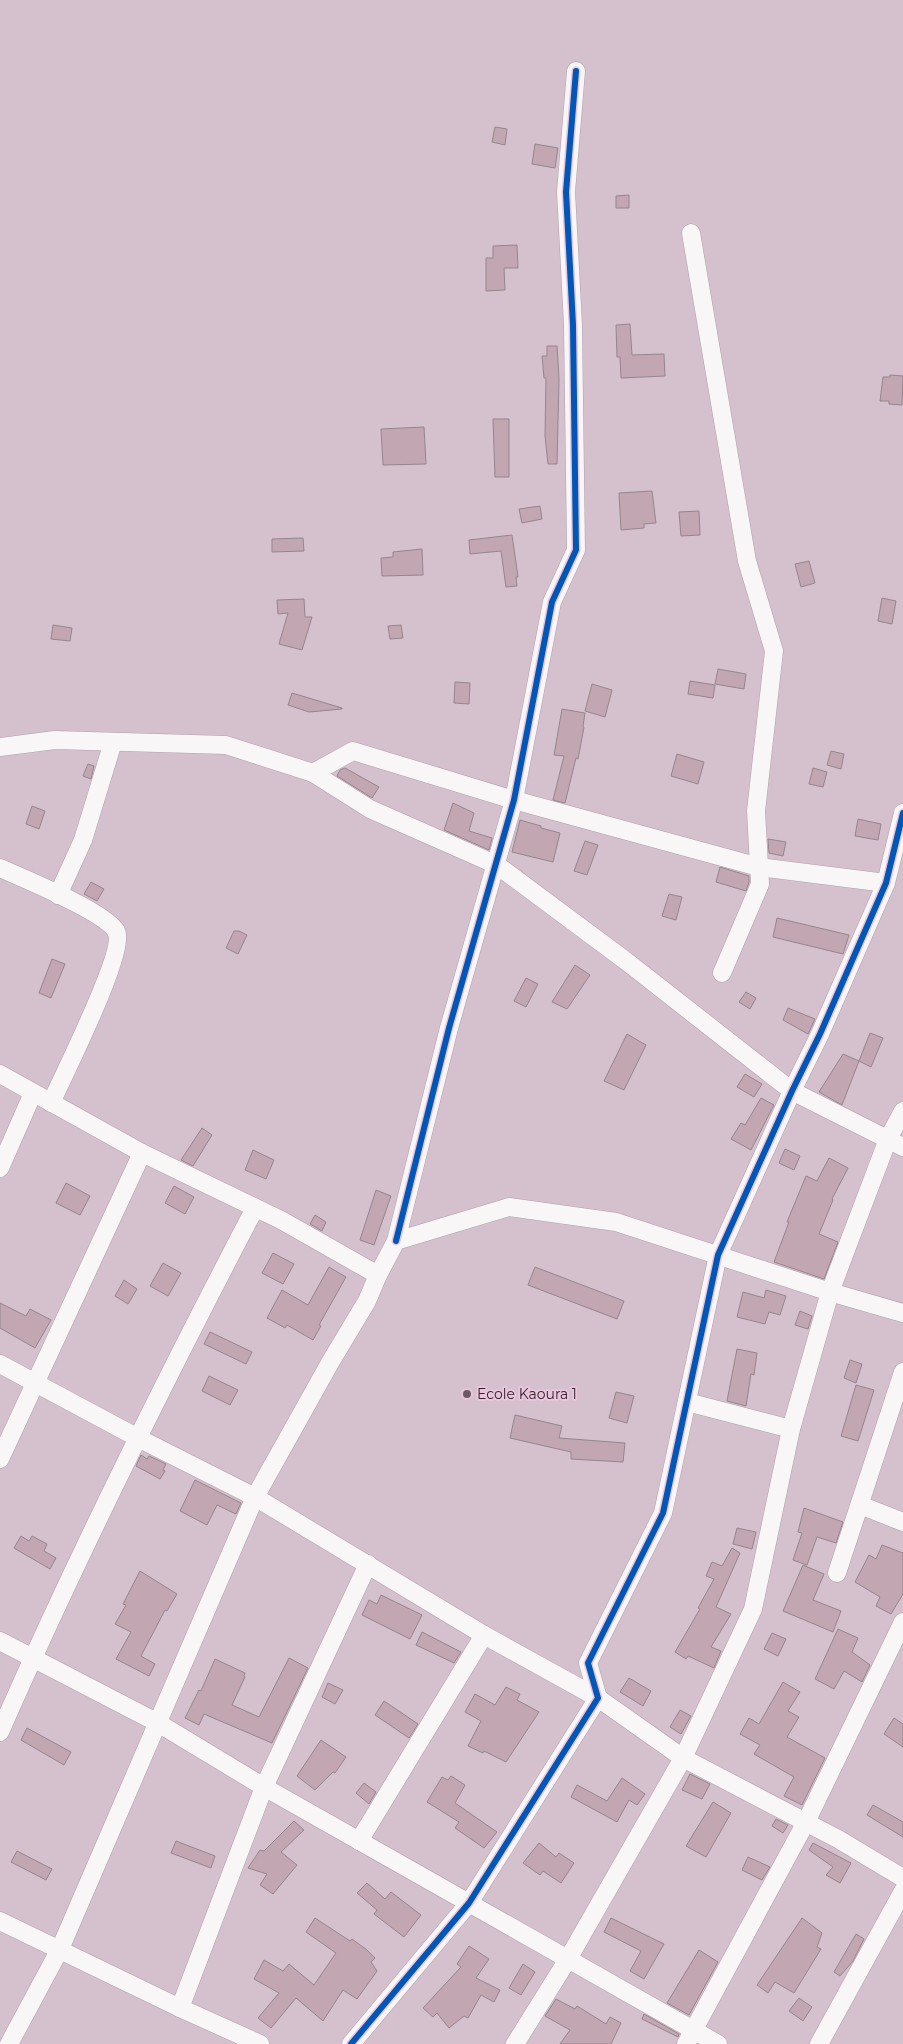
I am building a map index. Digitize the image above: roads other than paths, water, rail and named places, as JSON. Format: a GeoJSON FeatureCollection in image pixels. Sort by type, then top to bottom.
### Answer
{"type":"FeatureCollection","features":[{"type":"Feature","properties":{"kind":"street"},"geometry":{"type":"LineString","coordinates":[[9,2044],[60,1949],[256,1497],[331,1361],[367,1301],[396,1241],[450,1028],[514,800],[552,602],[576,550],[573,324],[566,192],[576,71]]}},
{"type":"Feature","properties":{"kind":"street"},"geometry":{"type":"LineString","coordinates":[[691,233],[747,561],[774,651],[756,811],[760,884],[722,973]]}},
{"type":"Feature","properties":{"kind":"street"},"geometry":{"type":"LineString","coordinates":[[0,747],[55,740],[226,745],[313,773],[370,809],[497,865],[792,1091],[895,1143]]}},
{"type":"Feature","properties":{"kind":"street"},"geometry":{"type":"LineString","coordinates":[[58,895],[83,840],[113,742]]}},
{"type":"Feature","properties":{"kind":"street"},"geometry":{"type":"LineString","coordinates":[[313,773],[353,751],[514,800],[759,867],[886,883]]}},
{"type":"Feature","properties":{"kind":"street"},"geometry":{"type":"LineString","coordinates":[[351,2044],[470,1903],[598,1698],[588,1663],[664,1514],[718,1255],[792,1091],[820,1034],[886,883],[903,812]]}},
{"type":"Feature","properties":{"kind":"street"},"geometry":{"type":"LineString","coordinates":[[0,868],[93,912],[115,930],[118,937],[117,948],[100,996],[51,1103]]}},
{"type":"Feature","properties":{"kind":"street"},"geometry":{"type":"LineString","coordinates":[[0,1074],[142,1152],[255,1208],[378,1275]]}},
{"type":"Feature","properties":{"kind":"street"},"geometry":{"type":"LineString","coordinates":[[0,1168],[33,1093]]}},
{"type":"Feature","properties":{"kind":"street"},"geometry":{"type":"LineString","coordinates":[[515,2044],[568,1959],[683,1758],[753,1609],[790,1429],[830,1292],[895,1143],[903,1111]]}},
{"type":"Feature","properties":{"kind":"street"},"geometry":{"type":"LineString","coordinates":[[0,1459],[142,1152]]}},
{"type":"Feature","properties":{"kind":"street"},"geometry":{"type":"LineString","coordinates":[[396,1241],[510,1207],[616,1222],[830,1292],[903,1313]]}},
{"type":"Feature","properties":{"kind":"street"},"geometry":{"type":"LineString","coordinates":[[0,1732],[33,1657],[138,1438],[255,1208]]}},
{"type":"Feature","properties":{"kind":"street"},"geometry":{"type":"LineString","coordinates":[[0,1364],[138,1438],[256,1497],[484,1635],[598,1698],[683,1758],[838,1838],[903,1878]]}},
{"type":"Feature","properties":{"kind":"street"},"geometry":{"type":"LineString","coordinates":[[837,1573],[903,1372]]}},
{"type":"Feature","properties":{"kind":"street"},"geometry":{"type":"LineString","coordinates":[[687,1402],[790,1429]]}},
{"type":"Feature","properties":{"kind":"street"},"geometry":{"type":"LineString","coordinates":[[860,1505],[903,1522]]}},
{"type":"Feature","properties":{"kind":"street"},"geometry":{"type":"LineString","coordinates":[[180,2008],[264,1788],[368,1564]]}},
{"type":"Feature","properties":{"kind":"street"},"geometry":{"type":"LineString","coordinates":[[690,2037],[806,1822],[903,1622]]}},
{"type":"Feature","properties":{"kind":"street"},"geometry":{"type":"LineString","coordinates":[[359,1841],[484,1635]]}},
{"type":"Feature","properties":{"kind":"street"},"geometry":{"type":"LineString","coordinates":[[0,1641],[158,1723],[264,1788],[568,1959],[690,2037],[718,2044]]}},
{"type":"Feature","properties":{"kind":"street"},"geometry":{"type":"LineString","coordinates":[[819,2044],[903,1891]]}},
{"type":"Feature","properties":{"kind":"street"},"geometry":{"type":"LineString","coordinates":[[0,1921],[180,2008],[260,2044]]}},
{"type":"Feature","properties":{"kind":"place","name":"Ecole Kaoura 1"},"geometry":{"type":"Point","coordinates":[467,1394]}}]}
